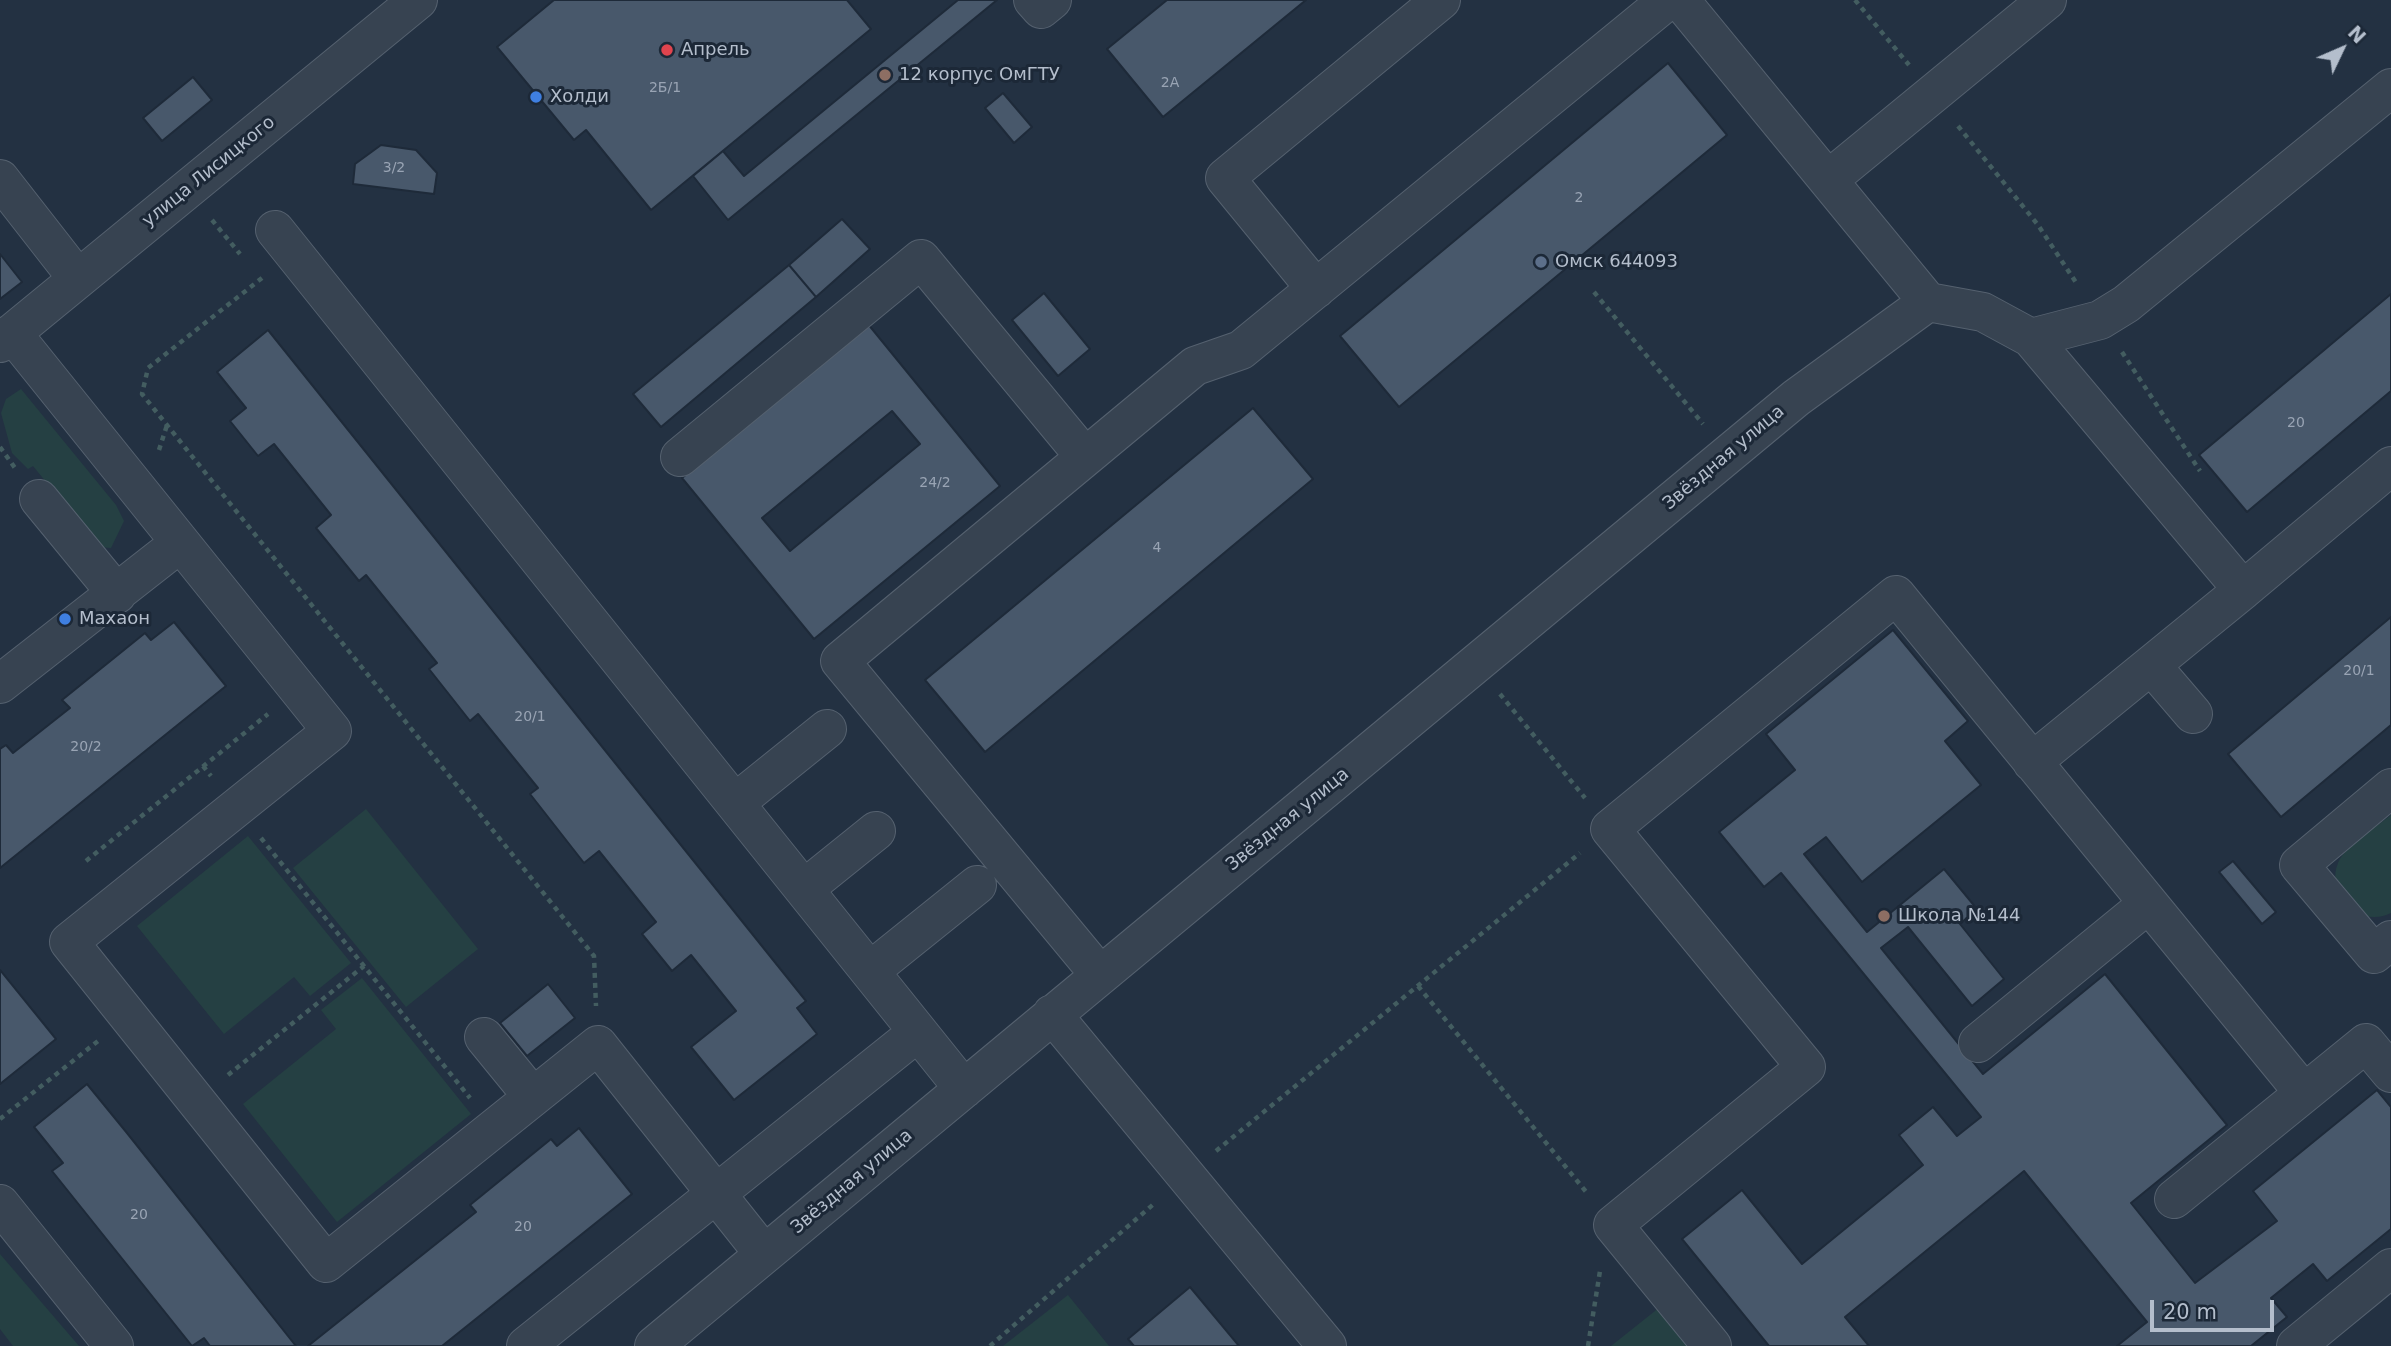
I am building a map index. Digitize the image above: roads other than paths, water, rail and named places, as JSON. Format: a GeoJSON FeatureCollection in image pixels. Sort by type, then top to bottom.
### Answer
{"type":"FeatureCollection","features":[{"type":"Feature","properties":{"kind":"street"},"geometry":{"type":"LineString","coordinates":[[1033,0],[1041,9],[1052,0]]}},
{"type":"Feature","properties":{"kind":"street"},"geometry":{"type":"LineString","coordinates":[[1316,289],[1225,178],[1441,0]]}},
{"type":"Feature","properties":{"kind":"street"},"geometry":{"type":"LineString","coordinates":[[1100,975],[840,661],[1195,366],[1241,350],[1668,0]]}},
{"type":"Feature","properties":{"kind":"street"},"geometry":{"type":"LineString","coordinates":[[1680,0],[1928,302],[1983,312],[2031,338],[2244,590]]}},
{"type":"Feature","properties":{"kind":"street"},"geometry":{"type":"LineString","coordinates":[[1828,180],[2047,0]]}},
{"type":"Feature","properties":{"kind":"street","name":"улица Лисицкого"},"geometry":{"type":"LineString","coordinates":[[6,338],[187,190],[401,5]]}},
{"type":"Feature","properties":{"kind":"street"},"geometry":{"type":"LineString","coordinates":[[2031,338],[2100,320],[2126,304],[2391,88]]}},
{"type":"Feature","properties":{"kind":"street"},"geometry":{"type":"LineString","coordinates":[[0,179],[78,279]]}},
{"type":"Feature","properties":{"kind":"street"},"geometry":{"type":"LineString","coordinates":[[284,242],[964,1089]]}},
{"type":"Feature","properties":{"kind":"street"},"geometry":{"type":"LineString","coordinates":[[680,457],[920,259],[1085,457]]}},
{"type":"Feature","properties":{"kind":"street","name":"Звёздная улица"},"geometry":{"type":"LineString","coordinates":[[654,1346],[1796,398],[1928,302]]}},
{"type":"Feature","properties":{"kind":"street"},"geometry":{"type":"LineString","coordinates":[[6,338],[180,543],[331,731],[69,942],[326,1263],[598,1045],[764,1254]]}},
{"type":"Feature","properties":{"kind":"street"},"geometry":{"type":"LineString","coordinates":[[2032,762],[2244,590],[2391,466]]}},
{"type":"Feature","properties":{"kind":"street"},"geometry":{"type":"LineString","coordinates":[[39,499],[117,594]]}},
{"type":"Feature","properties":{"kind":"street"},"geometry":{"type":"LineString","coordinates":[[0,684],[180,543]]}},
{"type":"Feature","properties":{"kind":"street"},"geometry":{"type":"LineString","coordinates":[[1712,1346],[1613,1225],[1806,1068],[1611,829],[1896,595],[2304,1093]]}},
{"type":"Feature","properties":{"kind":"street"},"geometry":{"type":"LineString","coordinates":[[2151,665],[2193,715]]}},
{"type":"Feature","properties":{"kind":"street"},"geometry":{"type":"LineString","coordinates":[[735,803],[827,729]]}},
{"type":"Feature","properties":{"kind":"street"},"geometry":{"type":"LineString","coordinates":[[2391,788],[2299,865],[2374,954],[2391,940]]}},
{"type":"Feature","properties":{"kind":"street"},"geometry":{"type":"LineString","coordinates":[[804,889],[876,831]]}},
{"type":"Feature","properties":{"kind":"street"},"geometry":{"type":"LineString","coordinates":[[870,971],[977,885]]}},
{"type":"Feature","properties":{"kind":"street"},"geometry":{"type":"LineString","coordinates":[[1978,1043],[2148,904]]}},
{"type":"Feature","properties":{"kind":"street"},"geometry":{"type":"LineString","coordinates":[[1052,1014],[1326,1346]]}},
{"type":"Feature","properties":{"kind":"street"},"geometry":{"type":"LineString","coordinates":[[526,1346],[918,1032]]}},
{"type":"Feature","properties":{"kind":"street"},"geometry":{"type":"LineString","coordinates":[[484,1037],[533,1097]]}},
{"type":"Feature","properties":{"kind":"street"},"geometry":{"type":"LineString","coordinates":[[2174,1199],[2366,1043],[2391,1073]]}},
{"type":"Feature","properties":{"kind":"street"},"geometry":{"type":"LineString","coordinates":[[0,1204],[114,1346]]}},
{"type":"Feature","properties":{"kind":"street"},"geometry":{"type":"LineString","coordinates":[[2296,1346],[2391,1268]]}},
{"type":"Feature","properties":{"kind":"place","name":"Апрель"},"geometry":{"type":"Point","coordinates":[667,50]}},
{"type":"Feature","properties":{"kind":"place","name":"12 корпус ОмГТУ"},"geometry":{"type":"Point","coordinates":[885,75]}},
{"type":"Feature","properties":{"kind":"place","name":"Холди"},"geometry":{"type":"Point","coordinates":[536,97]}},
{"type":"Feature","properties":{"kind":"place","name":"Омск 644093"},"geometry":{"type":"Point","coordinates":[1541,262]}},
{"type":"Feature","properties":{"kind":"place","name":"Махаон"},"geometry":{"type":"Point","coordinates":[65,619]}},
{"type":"Feature","properties":{"kind":"place","name":"Школа №144"},"geometry":{"type":"Point","coordinates":[1884,916]}}]}
